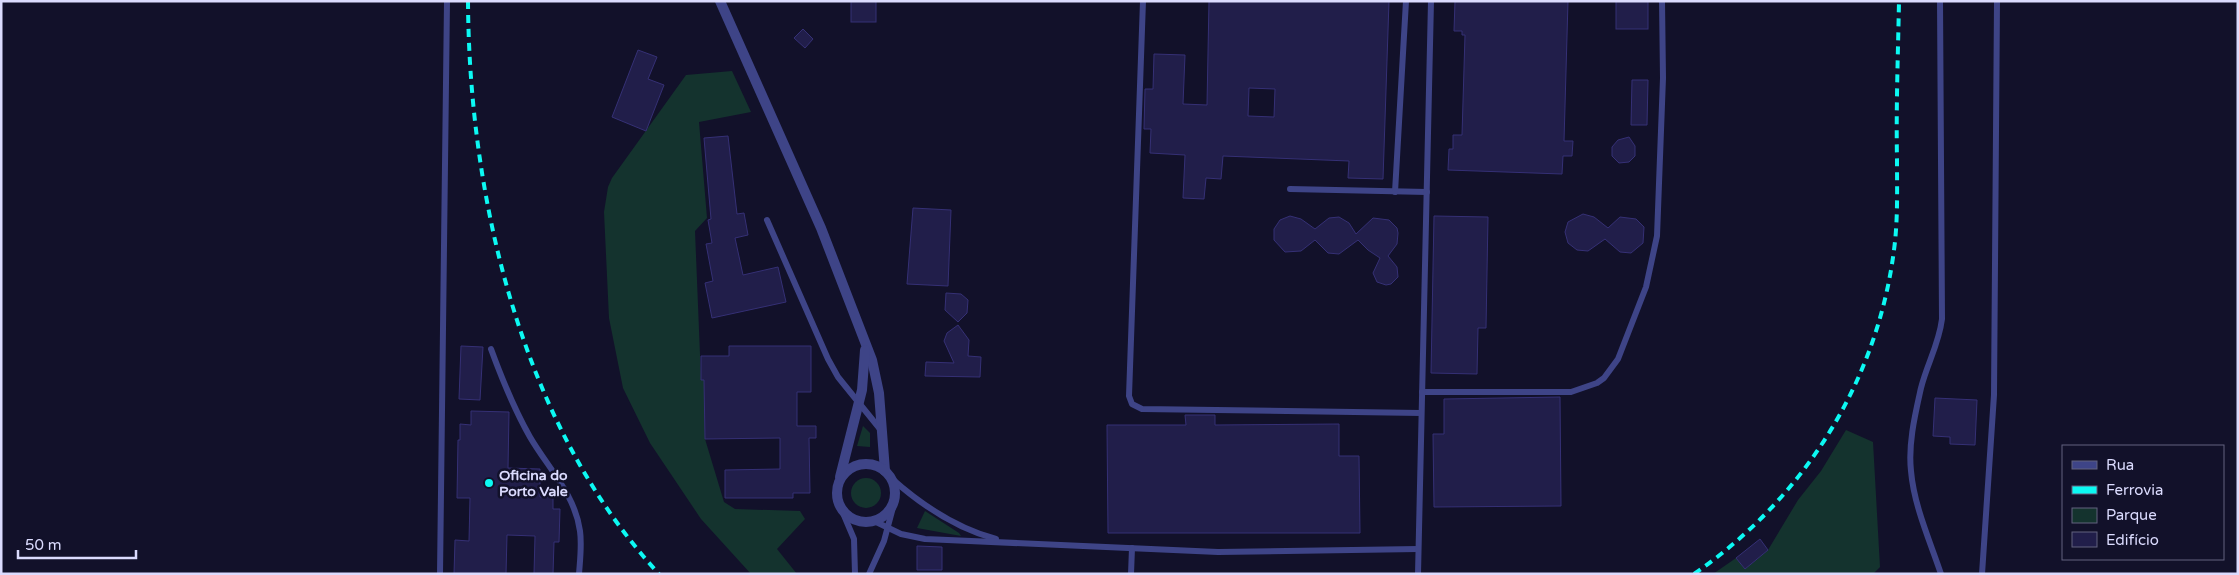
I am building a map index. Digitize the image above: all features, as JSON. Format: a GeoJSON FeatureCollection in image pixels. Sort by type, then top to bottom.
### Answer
{"type":"FeatureCollection","features":[{"type":"Feature","properties":{"kind":"street"},"geometry":{"type":"LineString","coordinates":[[720,1],[825,236],[865,344],[877,378],[888,474],[894,484],[895,500],[887,513],[874,521],[858,521],[844,512],[838,498],[839,482],[859,402],[865,344]]}},
{"type":"Feature","properties":{"kind":"street"},"geometry":{"type":"LineString","coordinates":[[839,482],[848,470],[863,464],[871,464],[888,474]]}},
{"type":"Feature","properties":{"kind":"lane"},"geometry":{"type":"LineString","coordinates":[[440,574],[447,1]]}},
{"type":"Feature","properties":{"kind":"lane"},"geometry":{"type":"LineString","coordinates":[[1143,1],[1129,396],[1132,404],[1142,409],[1421,413]]}},
{"type":"Feature","properties":{"kind":"lane"},"geometry":{"type":"LineString","coordinates":[[1395,192],[1406,1]]}},
{"type":"Feature","properties":{"kind":"lane"},"geometry":{"type":"LineString","coordinates":[[1418,574],[1431,1]]}},
{"type":"Feature","properties":{"kind":"lane"},"geometry":{"type":"LineString","coordinates":[[1422,392],[1571,392],[1596,383],[1608,373],[1618,359],[1646,287],[1657,236],[1663,78],[1662,1]]}},
{"type":"Feature","properties":{"kind":"lane"},"geometry":{"type":"LineString","coordinates":[[1940,1],[1942,319],[1939,338],[1919,397],[1911,440],[1910,460],[1914,491],[1940,574]]}},
{"type":"Feature","properties":{"kind":"lane"},"geometry":{"type":"LineString","coordinates":[[1982,574],[1993,419],[1997,1]]}},
{"type":"Feature","properties":{"kind":"lane"},"geometry":{"type":"LineString","coordinates":[[1290,189],[1426,192]]}},
{"type":"Feature","properties":{"kind":"lane"},"geometry":{"type":"LineString","coordinates":[[767,220],[828,359],[838,377],[882,433]]}},
{"type":"Feature","properties":{"kind":"lane"},"geometry":{"type":"LineString","coordinates":[[492,349],[520,418],[543,458],[564,487],[575,509],[581,543],[579,574]]}},
{"type":"Feature","properties":{"kind":"lane"},"geometry":{"type":"LineString","coordinates":[[888,474],[916,500],[949,520],[987,537],[1007,542]]}},
{"type":"Feature","properties":{"kind":"lane"},"geometry":{"type":"LineString","coordinates":[[869,574],[888,529],[895,500]]}},
{"type":"Feature","properties":{"kind":"lane"},"geometry":{"type":"LineString","coordinates":[[840,506],[854,539],[855,574]]}},
{"type":"Feature","properties":{"kind":"lane"},"geometry":{"type":"LineString","coordinates":[[874,521],[888,529],[925,539],[1257,552],[1418,549]]}},
{"type":"Feature","properties":{"kind":"lane"},"geometry":{"type":"LineString","coordinates":[[1132,548],[1132,574]]}},
{"type":"Feature","properties":{"kind":"green space"},"geometry":{"type":"Polygon","coordinates":[[[732,71],[751,112],[699,122],[707,218],[695,231],[701,379],[704,380],[705,439],[724,502],[735,509],[800,511],[805,519],[777,549],[797,574],[751,574],[701,519],[650,443],[623,388],[609,318],[604,212],[608,187],[612,178],[686,75],[732,71]]]}},
{"type":"Feature","properties":{"kind":"green space"},"geometry":{"type":"Polygon","coordinates":[[[863,426],[870,433],[870,447],[857,446],[863,426]]]}},
{"type":"Feature","properties":{"kind":"green space"},"geometry":{"type":"Polygon","coordinates":[[[1846,430],[1873,442],[1880,567],[1873,574],[1713,574],[1736,558],[1745,569],[1768,550],[1798,500],[1821,471],[1846,430]]]}},
{"type":"Feature","properties":{"kind":"green space"},"geometry":{"type":"Polygon","coordinates":[[[866,478],[872,479],[880,487],[880,499],[872,507],[866,508],[860,507],[852,499],[851,493],[852,487],[860,479],[866,478]]]}},
{"type":"Feature","properties":{"kind":"green space"},"geometry":{"type":"Polygon","coordinates":[[[925,511],[959,533],[961,536],[917,528],[925,511]]]}},
{"type":"Feature","properties":{"kind":"building"},"geometry":{"type":"Polygon","coordinates":[[[851,1],[876,1],[876,22],[851,22],[851,1]]]}},
{"type":"Feature","properties":{"kind":"building"},"geometry":{"type":"Polygon","coordinates":[[[1209,1],[1389,1],[1383,179],[1348,178],[1349,161],[1223,156],[1221,179],[1206,178],[1204,199],[1183,198],[1185,155],[1150,153],[1151,129],[1144,129],[1145,89],[1153,89],[1154,54],[1185,55],[1183,104],[1207,105],[1209,1]],[[1249,88],[1248,116],[1274,117],[1275,89],[1249,88]]]}},
{"type":"Feature","properties":{"kind":"building"},"geometry":{"type":"Polygon","coordinates":[[[1455,1],[1568,1],[1564,141],[1573,141],[1572,156],[1563,156],[1562,174],[1448,170],[1449,149],[1453,149],[1453,135],[1462,135],[1465,35],[1462,35],[1462,31],[1454,31],[1455,1]]]}},
{"type":"Feature","properties":{"kind":"building"},"geometry":{"type":"Polygon","coordinates":[[[1616,1],[1648,1],[1648,29],[1616,29],[1616,1]]]}},
{"type":"Feature","properties":{"kind":"building"},"geometry":{"type":"Polygon","coordinates":[[[803,29],[813,39],[805,48],[794,38],[803,29]]]}},
{"type":"Feature","properties":{"kind":"building"},"geometry":{"type":"Polygon","coordinates":[[[638,50],[657,57],[648,79],[664,85],[646,131],[612,117],[638,50]]]}},
{"type":"Feature","properties":{"kind":"building"},"geometry":{"type":"Polygon","coordinates":[[[1632,80],[1648,80],[1647,125],[1631,125],[1632,80]]]}},
{"type":"Feature","properties":{"kind":"building"},"geometry":{"type":"Polygon","coordinates":[[[728,136],[737,214],[744,213],[748,235],[735,238],[743,275],[778,267],[786,302],[712,318],[705,283],[713,281],[706,244],[712,243],[708,220],[711,219],[704,138],[728,136]]]}},
{"type":"Feature","properties":{"kind":"building"},"geometry":{"type":"Polygon","coordinates":[[[1629,137],[1635,146],[1635,156],[1629,162],[1619,163],[1612,156],[1612,147],[1618,140],[1629,137]]]}},
{"type":"Feature","properties":{"kind":"building"},"geometry":{"type":"Polygon","coordinates":[[[913,208],[951,210],[948,286],[907,284],[913,208]]]}},
{"type":"Feature","properties":{"kind":"building"},"geometry":{"type":"Polygon","coordinates":[[[1583,214],[1594,217],[1608,228],[1620,217],[1636,219],[1644,227],[1643,243],[1631,253],[1620,252],[1605,239],[1588,251],[1577,250],[1568,243],[1565,232],[1568,222],[1583,214]]]}},
{"type":"Feature","properties":{"kind":"building"},"geometry":{"type":"Polygon","coordinates":[[[1290,216],[1301,219],[1315,229],[1329,218],[1339,217],[1349,223],[1356,234],[1373,218],[1389,220],[1397,228],[1398,233],[1397,244],[1388,256],[1397,267],[1398,277],[1391,284],[1386,285],[1377,282],[1373,273],[1380,258],[1358,240],[1339,254],[1328,253],[1315,240],[1301,251],[1285,252],[1274,240],[1274,229],[1280,220],[1290,216]]]}},
{"type":"Feature","properties":{"kind":"building"},"geometry":{"type":"Polygon","coordinates":[[[1434,216],[1488,217],[1486,328],[1478,328],[1477,374],[1431,373],[1434,216]]]}},
{"type":"Feature","properties":{"kind":"building"},"geometry":{"type":"Polygon","coordinates":[[[946,293],[961,294],[968,300],[967,313],[958,322],[945,310],[946,293]]]}},
{"type":"Feature","properties":{"kind":"building"},"geometry":{"type":"Polygon","coordinates":[[[958,325],[969,340],[968,356],[981,357],[980,377],[925,376],[926,362],[954,363],[944,341],[947,333],[958,325]]]}},
{"type":"Feature","properties":{"kind":"building"},"geometry":{"type":"Polygon","coordinates":[[[461,346],[483,347],[480,400],[459,399],[461,346]]]}},
{"type":"Feature","properties":{"kind":"building"},"geometry":{"type":"Polygon","coordinates":[[[729,346],[811,346],[811,392],[797,392],[797,426],[816,426],[816,438],[809,438],[810,493],[793,493],[793,498],[725,498],[725,470],[780,469],[780,438],[705,439],[704,380],[701,380],[701,356],[729,356],[729,346]]]}},
{"type":"Feature","properties":{"kind":"building"},"geometry":{"type":"Polygon","coordinates":[[[1560,397],[1561,506],[1434,507],[1433,434],[1444,434],[1444,399],[1560,397]]]}},
{"type":"Feature","properties":{"kind":"building"},"geometry":{"type":"Polygon","coordinates":[[[1935,398],[1977,400],[1975,445],[1950,444],[1950,437],[1933,436],[1935,398]]]}},
{"type":"Feature","properties":{"kind":"building"},"geometry":{"type":"Polygon","coordinates":[[[471,411],[509,412],[508,468],[540,469],[540,497],[553,497],[553,509],[560,509],[559,542],[554,542],[553,574],[534,574],[535,536],[507,535],[506,574],[454,574],[455,540],[469,541],[470,498],[457,498],[460,424],[471,425],[471,411]]]}},
{"type":"Feature","properties":{"kind":"building"},"geometry":{"type":"Polygon","coordinates":[[[1185,415],[1215,415],[1215,425],[1339,424],[1339,456],[1359,456],[1360,533],[1108,533],[1107,425],[1186,425],[1185,415]]]}},
{"type":"Feature","properties":{"kind":"building"},"geometry":{"type":"Polygon","coordinates":[[[1760,539],[1768,550],[1745,569],[1736,558],[1760,539]]]}},
{"type":"Feature","properties":{"kind":"building"},"geometry":{"type":"Polygon","coordinates":[[[917,546],[942,547],[942,570],[917,570],[917,546]]]}},
{"type":"Feature","properties":{"kind":"railway"},"geometry":{"type":"LineString","coordinates":[[468,1],[471,76],[479,153],[493,230],[512,306],[539,380],[572,450],[612,515],[659,574]]}},
{"type":"Feature","properties":{"kind":"railway"},"geometry":{"type":"LineString","coordinates":[[1694,574],[1733,544],[1769,510],[1801,474],[1829,434],[1852,391],[1871,346],[1885,299],[1895,239],[1899,1]]}},
{"type":"Feature","properties":{"kind":"place","name":"Oficina do Porto Vale"},"geometry":{"type":"Point","coordinates":[489,483]}}]}
